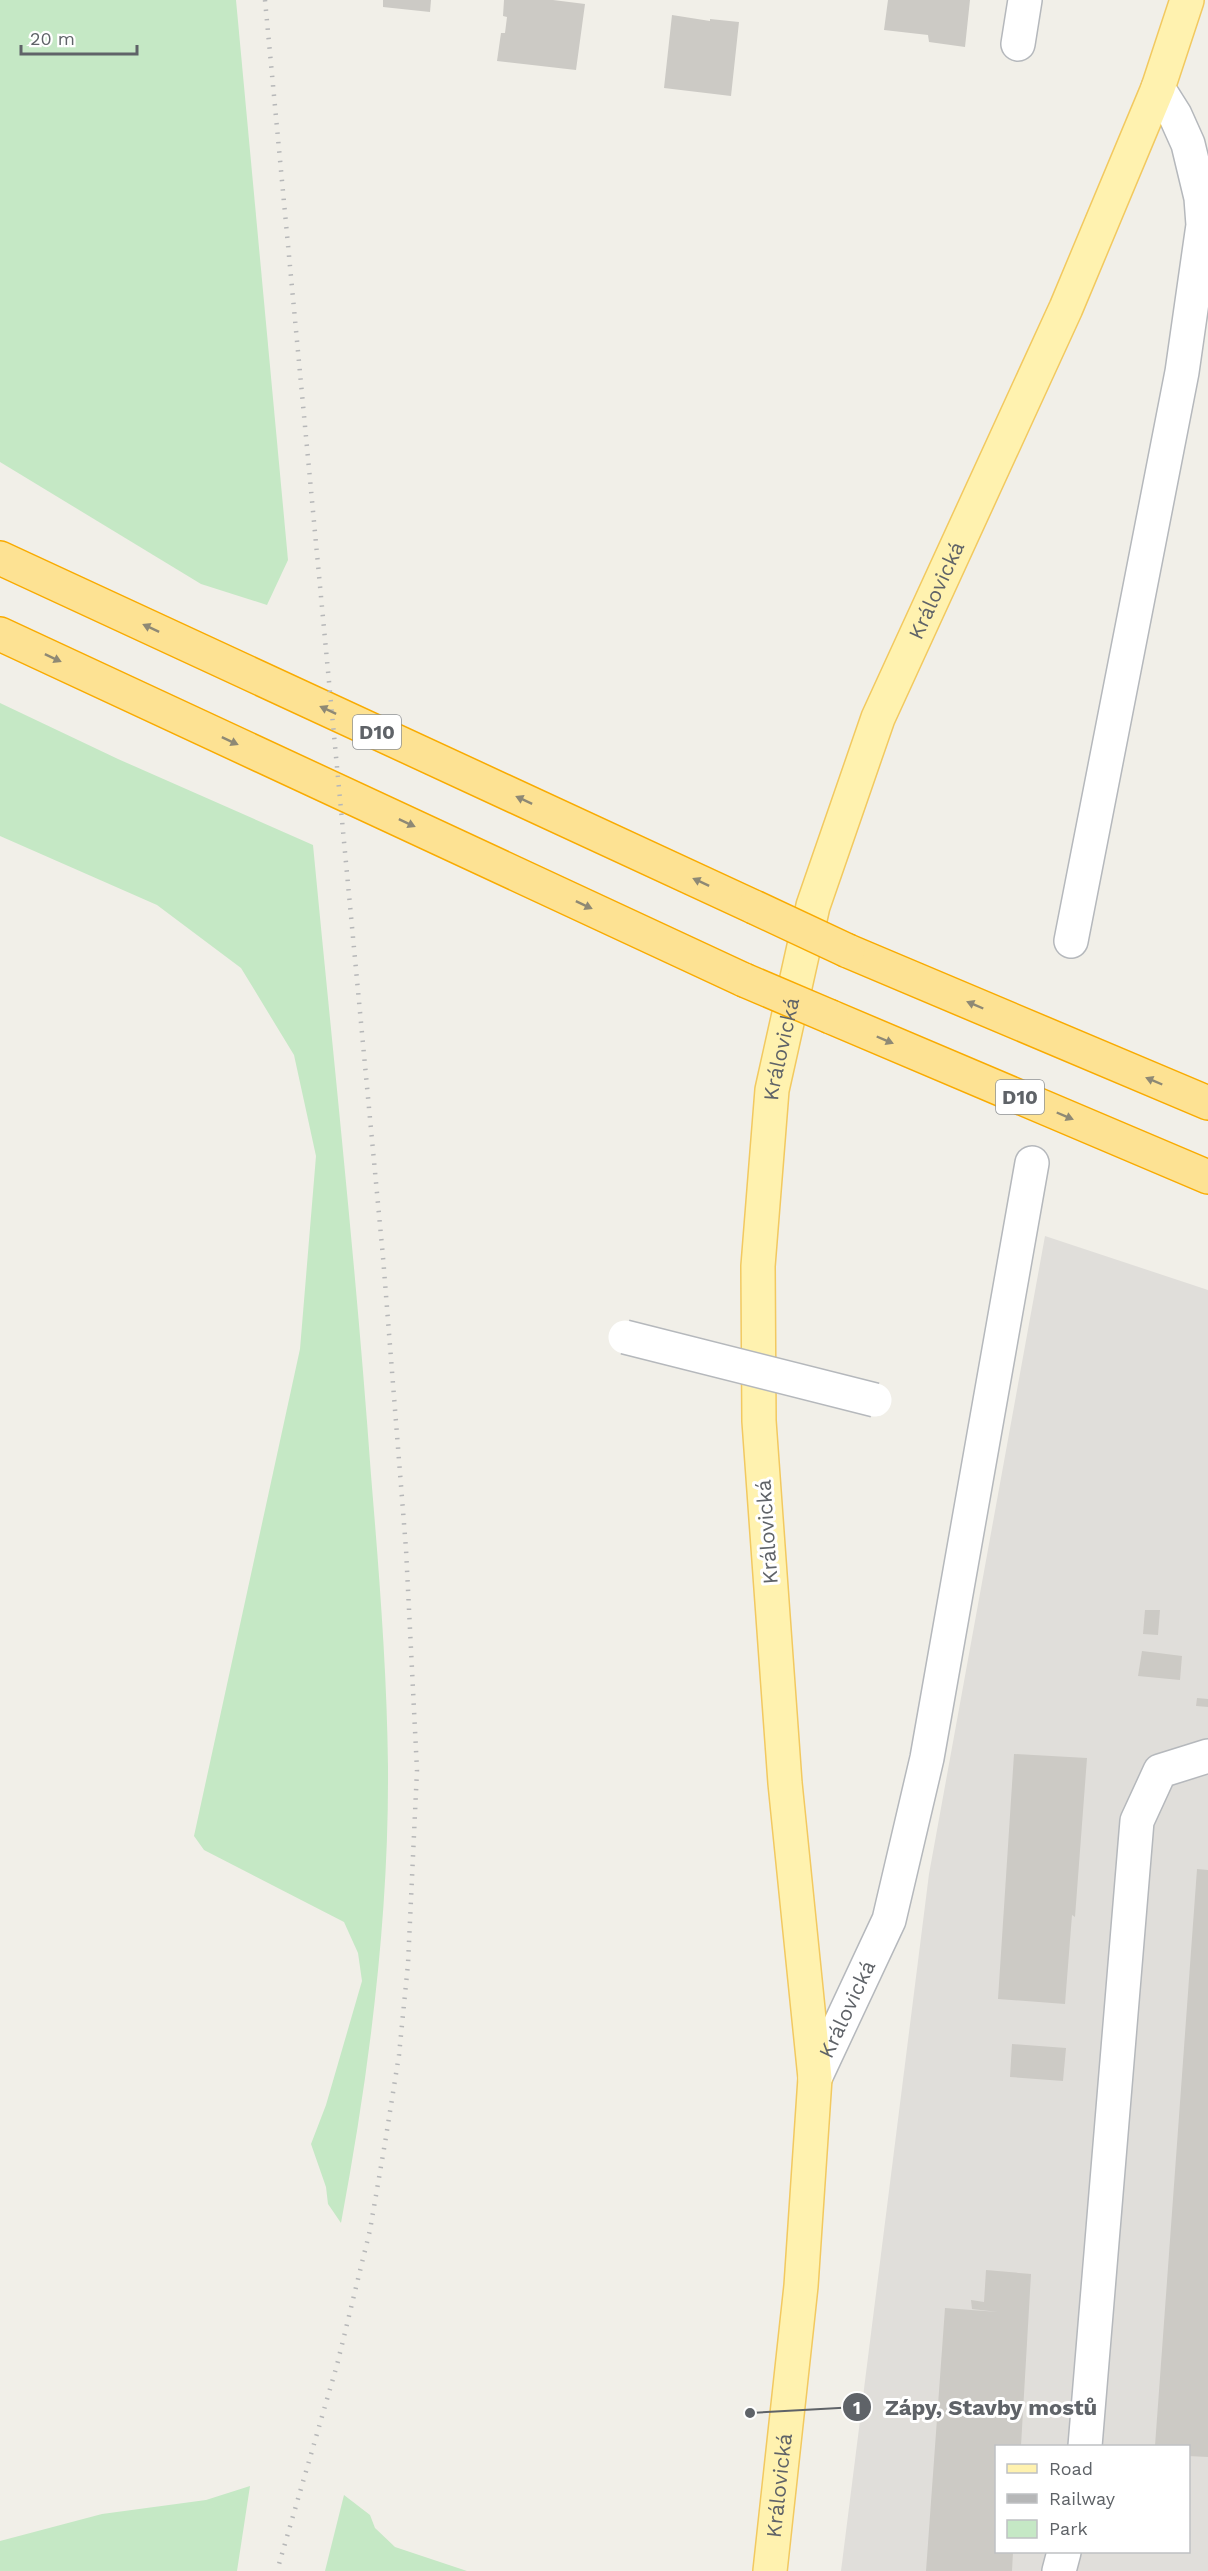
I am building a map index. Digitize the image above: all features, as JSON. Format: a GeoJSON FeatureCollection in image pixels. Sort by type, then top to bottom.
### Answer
{"type":"FeatureCollection","features":[{"type":"Feature","properties":{"kind":"highway","name":"D10"},"geometry":{"type":"LineString","coordinates":[[0,558],[848,951],[1208,1103]]}},
{"type":"Feature","properties":{"kind":"highway","name":"D10"},"geometry":{"type":"LineString","coordinates":[[0,634],[744,980],[1208,1177]]}},
{"type":"Feature","properties":{"kind":"main road","name":"Královická"},"geometry":{"type":"LineString","coordinates":[[770,2571],[801,2286],[814,2078],[785,1784],[759,1421],[758,1266],[772,1090],[813,906],[879,718],[1066,308],[1158,88],[1187,0]]}},
{"type":"Feature","properties":{"kind":"street"},"geometry":{"type":"LineString","coordinates":[[1018,44],[1025,0]]}},
{"type":"Feature","properties":{"kind":"street"},"geometry":{"type":"LineString","coordinates":[[1071,941],[1182,372],[1203,225],[1201,198],[1188,144],[1175,115],[1158,88]]}},
{"type":"Feature","properties":{"kind":"street","name":"Královická"},"geometry":{"type":"LineString","coordinates":[[814,2078],[889,1920],[927,1758],[1032,1163]]}},
{"type":"Feature","properties":{"kind":"street"},"geometry":{"type":"LineString","coordinates":[[625,1337],[875,1400]]}},
{"type":"Feature","properties":{"kind":"street"},"geometry":{"type":"LineString","coordinates":[[1085,2445],[1137,1821],[1160,1771],[1208,1756]]}},
{"type":"Feature","properties":{"kind":"street"},"geometry":{"type":"LineString","coordinates":[[1059,2571],[1064,2553]]}},
{"type":"Feature","properties":{"kind":"shaded area"},"geometry":{"type":"Polygon","coordinates":[[[1045,1236],[1208,1290],[1208,2571],[841,2571],[929,1874],[1045,1236]]]}},
{"type":"Feature","properties":{"kind":"green space"},"geometry":{"type":"Polygon","coordinates":[[[0,0],[236,0],[288,560],[267,605],[201,584],[0,462],[0,0]]]}},
{"type":"Feature","properties":{"kind":"green space"},"geometry":{"type":"Polygon","coordinates":[[[0,703],[118,759],[313,845],[344,1160],[380,1584],[388,1767],[381,1939],[360,2110],[341,2223],[328,2204],[326,2187],[311,2144],[326,2105],[362,1981],[358,1953],[344,1922],[204,1850],[194,1836],[300,1349],[316,1156],[294,1055],[241,968],[157,905],[0,836],[0,703]]]}},
{"type":"Feature","properties":{"kind":"green space"},"geometry":{"type":"Polygon","coordinates":[[[250,2486],[237,2571],[0,2571],[0,2541],[102,2514],[206,2500],[250,2486]]]}},
{"type":"Feature","properties":{"kind":"green space"},"geometry":{"type":"Polygon","coordinates":[[[344,2495],[370,2515],[375,2528],[395,2547],[467,2571],[325,2571],[344,2495]]]}},
{"type":"Feature","properties":{"kind":"building"},"geometry":{"type":"Polygon","coordinates":[[[383,0],[431,0],[430,12],[383,7],[383,0]]]}},
{"type":"Feature","properties":{"kind":"building"},"geometry":{"type":"Polygon","coordinates":[[[504,0],[553,0],[585,4],[576,70],[497,61],[501,33],[505,33],[507,17],[503,16],[504,0]]]}},
{"type":"Feature","properties":{"kind":"building"},"geometry":{"type":"Polygon","coordinates":[[[888,0],[970,0],[965,47],[929,42],[928,35],[884,30],[888,0]]]}},
{"type":"Feature","properties":{"kind":"building"},"geometry":{"type":"Polygon","coordinates":[[[672,15],[710,21],[710,19],[739,22],[731,96],[664,88],[672,15]]]}},
{"type":"Feature","properties":{"kind":"building"},"geometry":{"type":"Polygon","coordinates":[[[1145,1610],[1160,1610],[1158,1635],[1143,1634],[1145,1610]]]}},
{"type":"Feature","properties":{"kind":"building"},"geometry":{"type":"Polygon","coordinates":[[[1142,1651],[1182,1656],[1180,1680],[1138,1676],[1142,1651]]]}},
{"type":"Feature","properties":{"kind":"building"},"geometry":{"type":"Polygon","coordinates":[[[1197,1698],[1208,1699],[1208,1707],[1196,1706],[1197,1698]]]}},
{"type":"Feature","properties":{"kind":"building"},"geometry":{"type":"Polygon","coordinates":[[[1014,1754],[1087,1758],[1075,1917],[1072,1915],[1065,2004],[998,1999],[1014,1754]]]}},
{"type":"Feature","properties":{"kind":"building"},"geometry":{"type":"Polygon","coordinates":[[[1197,1869],[1208,1870],[1208,2457],[1190,2456],[1190,2445],[1155,2445],[1197,1869]]]}},
{"type":"Feature","properties":{"kind":"building"},"geometry":{"type":"Polygon","coordinates":[[[1012,2044],[1066,2048],[1063,2081],[1010,2077],[1012,2044]]]}},
{"type":"Feature","properties":{"kind":"building"},"geometry":{"type":"Polygon","coordinates":[[[986,2270],[1031,2274],[1021,2445],[995,2445],[995,2553],[1013,2553],[1012,2571],[926,2571],[945,2308],[998,2312],[972,2309],[971,2300],[984,2302],[986,2270]]]}},
{"type":"Feature","properties":{"kind":"railway"},"geometry":{"type":"LineString","coordinates":[[265,0],[383,1257],[406,1549],[417,1770],[408,1964],[399,2055],[370,2230],[337,2365],[277,2571]]}},
{"type":"Feature","properties":{"kind":"place","name":"Zápy, Stavby mostů"},"geometry":{"type":"Point","coordinates":[750,2413]}}]}
